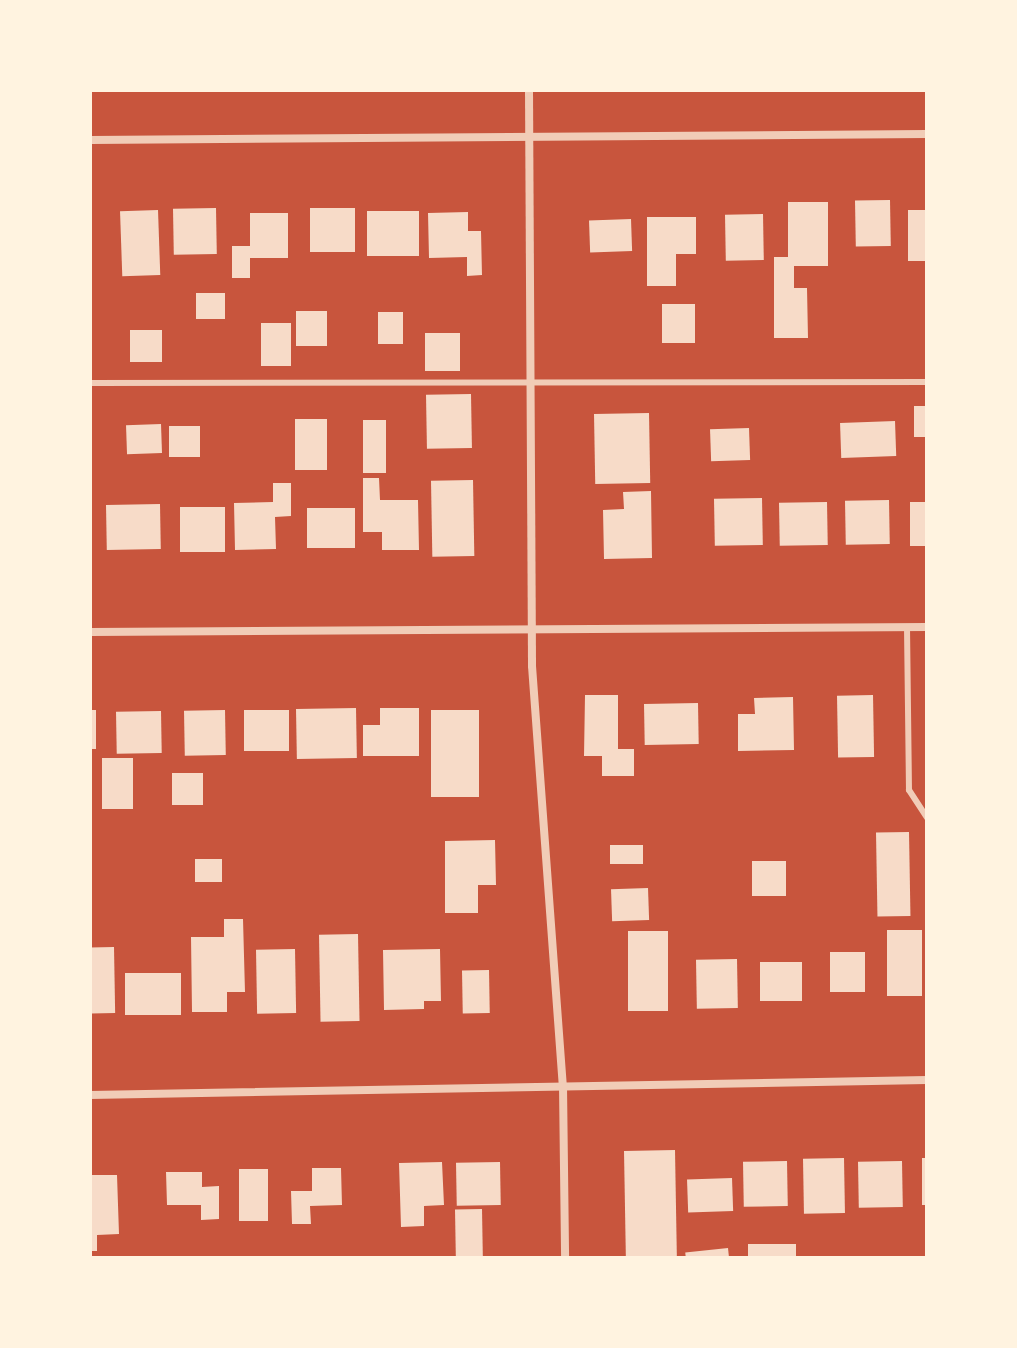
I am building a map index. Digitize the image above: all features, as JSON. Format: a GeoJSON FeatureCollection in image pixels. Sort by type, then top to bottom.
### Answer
{"type":"FeatureCollection","features":[{"type":"Feature","properties":{"kind":"street"},"geometry":{"type":"LineString","coordinates":[[529,90],[531,627],[563,1086],[565,1258]]}},
{"type":"Feature","properties":{"kind":"street"},"geometry":{"type":"LineString","coordinates":[[90,140],[927,134]]}},
{"type":"Feature","properties":{"kind":"street"},"geometry":{"type":"LineString","coordinates":[[90,632],[927,627]]}},
{"type":"Feature","properties":{"kind":"street"},"geometry":{"type":"LineString","coordinates":[[90,1095],[927,1080]]}},
{"type":"Feature","properties":{"kind":"lane"},"geometry":{"type":"LineString","coordinates":[[90,383],[927,382]]}},
{"type":"Feature","properties":{"kind":"lane"},"geometry":{"type":"LineString","coordinates":[[907,627],[909,790],[927,818]]}},
{"type":"Feature","properties":{"kind":"building"},"geometry":{"type":"Polygon","coordinates":[[[890,200],[891,246],[856,247],[855,201],[890,200]]]}},
{"type":"Feature","properties":{"kind":"building"},"geometry":{"type":"Polygon","coordinates":[[[788,202],[828,202],[828,266],[794,266],[794,288],[807,288],[808,338],[774,338],[774,257],[788,257],[788,202]]]}},
{"type":"Feature","properties":{"kind":"building"},"geometry":{"type":"Polygon","coordinates":[[[216,208],[217,254],[174,255],[173,209],[216,208]]]}},
{"type":"Feature","properties":{"kind":"building"},"geometry":{"type":"Polygon","coordinates":[[[310,208],[355,208],[355,252],[310,252],[310,208]]]}},
{"type":"Feature","properties":{"kind":"building"},"geometry":{"type":"Polygon","coordinates":[[[158,210],[160,275],[122,276],[120,211],[158,210]]]}},
{"type":"Feature","properties":{"kind":"building"},"geometry":{"type":"Polygon","coordinates":[[[908,210],[927,210],[927,261],[908,261],[908,210]]]}},
{"type":"Feature","properties":{"kind":"building"},"geometry":{"type":"Polygon","coordinates":[[[367,211],[419,211],[419,256],[367,256],[367,211]]]}},
{"type":"Feature","properties":{"kind":"building"},"geometry":{"type":"Polygon","coordinates":[[[468,212],[468,231],[481,231],[482,275],[467,276],[467,257],[429,258],[428,213],[468,212]]]}},
{"type":"Feature","properties":{"kind":"building"},"geometry":{"type":"Polygon","coordinates":[[[250,213],[288,213],[288,258],[250,258],[250,278],[232,278],[232,246],[250,246],[250,213]]]}},
{"type":"Feature","properties":{"kind":"building"},"geometry":{"type":"Polygon","coordinates":[[[763,214],[764,260],[726,261],[725,215],[763,214]]]}},
{"type":"Feature","properties":{"kind":"building"},"geometry":{"type":"Polygon","coordinates":[[[647,217],[696,217],[696,254],[676,254],[676,286],[647,286],[647,217]]]}},
{"type":"Feature","properties":{"kind":"building"},"geometry":{"type":"Polygon","coordinates":[[[631,219],[632,251],[590,252],[589,220],[631,219]]]}},
{"type":"Feature","properties":{"kind":"building"},"geometry":{"type":"Polygon","coordinates":[[[196,293],[225,293],[225,319],[196,319],[196,293]]]}},
{"type":"Feature","properties":{"kind":"building"},"geometry":{"type":"Polygon","coordinates":[[[662,304],[695,304],[695,343],[662,343],[662,304]]]}},
{"type":"Feature","properties":{"kind":"building"},"geometry":{"type":"Polygon","coordinates":[[[296,311],[327,311],[327,346],[296,346],[296,311]]]}},
{"type":"Feature","properties":{"kind":"building"},"geometry":{"type":"Polygon","coordinates":[[[378,312],[403,312],[403,344],[378,344],[378,312]]]}},
{"type":"Feature","properties":{"kind":"building"},"geometry":{"type":"Polygon","coordinates":[[[261,323],[291,323],[291,366],[261,366],[261,323]]]}},
{"type":"Feature","properties":{"kind":"building"},"geometry":{"type":"Polygon","coordinates":[[[130,330],[162,330],[162,362],[130,362],[130,330]]]}},
{"type":"Feature","properties":{"kind":"building"},"geometry":{"type":"Polygon","coordinates":[[[425,333],[460,333],[460,371],[425,371],[425,333]]]}},
{"type":"Feature","properties":{"kind":"building"},"geometry":{"type":"Polygon","coordinates":[[[471,394],[472,448],[427,449],[426,395],[471,394]]]}},
{"type":"Feature","properties":{"kind":"building"},"geometry":{"type":"Polygon","coordinates":[[[914,406],[927,406],[927,437],[914,437],[914,406]]]}},
{"type":"Feature","properties":{"kind":"building"},"geometry":{"type":"Polygon","coordinates":[[[649,413],[650,483],[595,484],[594,414],[649,413]]]}},
{"type":"Feature","properties":{"kind":"building"},"geometry":{"type":"Polygon","coordinates":[[[295,419],[327,419],[327,470],[295,470],[295,419]]]}},
{"type":"Feature","properties":{"kind":"building"},"geometry":{"type":"Polygon","coordinates":[[[363,420],[386,420],[386,473],[363,473],[363,420]]]}},
{"type":"Feature","properties":{"kind":"building"},"geometry":{"type":"Polygon","coordinates":[[[895,421],[896,456],[841,458],[840,423],[895,421]]]}},
{"type":"Feature","properties":{"kind":"building"},"geometry":{"type":"Polygon","coordinates":[[[161,424],[162,453],[127,454],[126,425],[161,424]]]}},
{"type":"Feature","properties":{"kind":"building"},"geometry":{"type":"Polygon","coordinates":[[[169,426],[200,426],[200,457],[169,457],[169,426]]]}},
{"type":"Feature","properties":{"kind":"building"},"geometry":{"type":"Polygon","coordinates":[[[749,428],[750,460],[711,461],[710,429],[749,428]]]}},
{"type":"Feature","properties":{"kind":"building"},"geometry":{"type":"Polygon","coordinates":[[[363,478],[379,478],[380,500],[418,500],[419,550],[382,550],[382,532],[363,532],[363,478]]]}},
{"type":"Feature","properties":{"kind":"building"},"geometry":{"type":"Polygon","coordinates":[[[473,480],[474,556],[432,557],[431,481],[473,480]]]}},
{"type":"Feature","properties":{"kind":"building"},"geometry":{"type":"Polygon","coordinates":[[[273,483],[291,483],[291,516],[275,517],[276,549],[235,550],[234,503],[273,502],[273,483]]]}},
{"type":"Feature","properties":{"kind":"building"},"geometry":{"type":"Polygon","coordinates":[[[651,491],[652,558],[604,559],[603,510],[624,509],[623,492],[651,491]]]}},
{"type":"Feature","properties":{"kind":"building"},"geometry":{"type":"Polygon","coordinates":[[[762,498],[763,545],[715,546],[714,499],[762,498]]]}},
{"type":"Feature","properties":{"kind":"building"},"geometry":{"type":"Polygon","coordinates":[[[889,500],[890,544],[846,545],[845,501],[889,500]]]}},
{"type":"Feature","properties":{"kind":"building"},"geometry":{"type":"Polygon","coordinates":[[[827,502],[828,545],[780,546],[779,503],[827,502]]]}},
{"type":"Feature","properties":{"kind":"building"},"geometry":{"type":"Polygon","coordinates":[[[910,502],[927,502],[927,546],[910,546],[910,502]]]}},
{"type":"Feature","properties":{"kind":"building"},"geometry":{"type":"Polygon","coordinates":[[[160,504],[161,549],[107,550],[106,505],[160,504]]]}},
{"type":"Feature","properties":{"kind":"building"},"geometry":{"type":"Polygon","coordinates":[[[180,507],[225,507],[225,552],[180,552],[180,507]]]}},
{"type":"Feature","properties":{"kind":"building"},"geometry":{"type":"Polygon","coordinates":[[[307,508],[355,508],[355,548],[307,548],[307,508]]]}},
{"type":"Feature","properties":{"kind":"building"},"geometry":{"type":"Polygon","coordinates":[[[585,695],[618,695],[618,749],[634,749],[634,776],[602,776],[602,756],[584,756],[585,695]]]}},
{"type":"Feature","properties":{"kind":"building"},"geometry":{"type":"Polygon","coordinates":[[[873,695],[874,757],[838,758],[837,696],[873,695]]]}},
{"type":"Feature","properties":{"kind":"building"},"geometry":{"type":"Polygon","coordinates":[[[793,697],[794,750],[738,751],[738,714],[755,714],[754,698],[793,697]]]}},
{"type":"Feature","properties":{"kind":"building"},"geometry":{"type":"Polygon","coordinates":[[[698,703],[699,744],[645,745],[644,704],[698,703]]]}},
{"type":"Feature","properties":{"kind":"building"},"geometry":{"type":"Polygon","coordinates":[[[356,708],[357,758],[297,759],[296,709],[356,708]]]}},
{"type":"Feature","properties":{"kind":"building"},"geometry":{"type":"Polygon","coordinates":[[[380,708],[419,708],[419,756],[363,756],[363,725],[380,725],[380,708]]]}},
{"type":"Feature","properties":{"kind":"building"},"geometry":{"type":"Polygon","coordinates":[[[90,710],[96,710],[96,749],[90,749],[90,710]]]}},
{"type":"Feature","properties":{"kind":"building"},"geometry":{"type":"Polygon","coordinates":[[[225,710],[226,755],[185,756],[184,711],[225,710]]]}},
{"type":"Feature","properties":{"kind":"building"},"geometry":{"type":"Polygon","coordinates":[[[244,710],[289,710],[289,751],[244,751],[244,710]]]}},
{"type":"Feature","properties":{"kind":"building"},"geometry":{"type":"Polygon","coordinates":[[[431,710],[479,710],[479,797],[431,797],[431,710]]]}},
{"type":"Feature","properties":{"kind":"building"},"geometry":{"type":"Polygon","coordinates":[[[161,711],[162,753],[117,754],[116,712],[161,711]]]}},
{"type":"Feature","properties":{"kind":"building"},"geometry":{"type":"Polygon","coordinates":[[[102,758],[133,758],[133,809],[102,809],[102,758]]]}},
{"type":"Feature","properties":{"kind":"building"},"geometry":{"type":"Polygon","coordinates":[[[172,773],[203,773],[203,805],[172,805],[172,773]]]}},
{"type":"Feature","properties":{"kind":"building"},"geometry":{"type":"Polygon","coordinates":[[[909,832],[910,916],[877,917],[876,833],[909,832]]]}},
{"type":"Feature","properties":{"kind":"building"},"geometry":{"type":"Polygon","coordinates":[[[495,840],[496,885],[478,885],[478,913],[445,913],[445,841],[495,840]]]}},
{"type":"Feature","properties":{"kind":"building"},"geometry":{"type":"Polygon","coordinates":[[[610,845],[643,845],[643,864],[610,864],[610,845]]]}},
{"type":"Feature","properties":{"kind":"building"},"geometry":{"type":"Polygon","coordinates":[[[195,859],[222,859],[222,882],[195,882],[195,859]]]}},
{"type":"Feature","properties":{"kind":"building"},"geometry":{"type":"Polygon","coordinates":[[[752,861],[786,861],[786,896],[752,896],[752,861]]]}},
{"type":"Feature","properties":{"kind":"building"},"geometry":{"type":"Polygon","coordinates":[[[648,888],[649,920],[612,921],[611,889],[648,888]]]}},
{"type":"Feature","properties":{"kind":"building"},"geometry":{"type":"Polygon","coordinates":[[[224,919],[243,919],[245,992],[227,992],[227,1012],[192,1012],[191,937],[224,937],[224,919]]]}},
{"type":"Feature","properties":{"kind":"building"},"geometry":{"type":"Polygon","coordinates":[[[887,930],[922,930],[922,996],[887,996],[887,930]]]}},
{"type":"Feature","properties":{"kind":"building"},"geometry":{"type":"Polygon","coordinates":[[[628,931],[668,931],[668,1011],[628,1011],[628,931]]]}},
{"type":"Feature","properties":{"kind":"building"},"geometry":{"type":"Polygon","coordinates":[[[358,934],[360,1021],[321,1022],[319,935],[358,934]]]}},
{"type":"Feature","properties":{"kind":"building"},"geometry":{"type":"Polygon","coordinates":[[[90,947],[114,947],[115,1013],[91,1013],[90,947]]]}},
{"type":"Feature","properties":{"kind":"building"},"geometry":{"type":"Polygon","coordinates":[[[295,949],[296,1013],[257,1014],[256,950],[295,949]]]}},
{"type":"Feature","properties":{"kind":"building"},"geometry":{"type":"Polygon","coordinates":[[[440,949],[441,1001],[424,1001],[424,1009],[384,1010],[383,950],[440,949]]]}},
{"type":"Feature","properties":{"kind":"building"},"geometry":{"type":"Polygon","coordinates":[[[830,952],[865,952],[865,992],[830,992],[830,952]]]}},
{"type":"Feature","properties":{"kind":"building"},"geometry":{"type":"Polygon","coordinates":[[[737,959],[738,1008],[697,1009],[696,960],[737,959]]]}},
{"type":"Feature","properties":{"kind":"building"},"geometry":{"type":"Polygon","coordinates":[[[760,962],[802,962],[802,1001],[760,1001],[760,962]]]}},
{"type":"Feature","properties":{"kind":"building"},"geometry":{"type":"Polygon","coordinates":[[[462,970],[489,970],[490,1013],[463,1013],[462,970]]]}},
{"type":"Feature","properties":{"kind":"building"},"geometry":{"type":"Polygon","coordinates":[[[125,973],[181,973],[181,1015],[125,1015],[125,973]]]}},
{"type":"Feature","properties":{"kind":"building"},"geometry":{"type":"Polygon","coordinates":[[[675,1150],[677,1258],[626,1258],[624,1151],[675,1150]]]}},
{"type":"Feature","properties":{"kind":"building"},"geometry":{"type":"Polygon","coordinates":[[[844,1158],[845,1213],[804,1214],[803,1159],[844,1158]]]}},
{"type":"Feature","properties":{"kind":"building"},"geometry":{"type":"Polygon","coordinates":[[[922,1158],[927,1158],[927,1205],[922,1205],[922,1158]]]}},
{"type":"Feature","properties":{"kind":"building"},"geometry":{"type":"Polygon","coordinates":[[[787,1161],[788,1206],[744,1207],[743,1162],[787,1161]]]}},
{"type":"Feature","properties":{"kind":"building"},"geometry":{"type":"Polygon","coordinates":[[[902,1161],[903,1207],[859,1208],[858,1162],[902,1161]]]}},
{"type":"Feature","properties":{"kind":"building"},"geometry":{"type":"Polygon","coordinates":[[[442,1162],[444,1205],[424,1206],[424,1226],[401,1227],[399,1163],[442,1162]]]}},
{"type":"Feature","properties":{"kind":"building"},"geometry":{"type":"Polygon","coordinates":[[[500,1162],[501,1205],[457,1206],[456,1163],[500,1162]]]}},
{"type":"Feature","properties":{"kind":"building"},"geometry":{"type":"Polygon","coordinates":[[[312,1168],[341,1168],[342,1205],[310,1206],[311,1224],[292,1224],[291,1191],[312,1191],[312,1168]]]}},
{"type":"Feature","properties":{"kind":"building"},"geometry":{"type":"Polygon","coordinates":[[[239,1169],[268,1169],[268,1221],[239,1221],[239,1169]]]}},
{"type":"Feature","properties":{"kind":"building"},"geometry":{"type":"Polygon","coordinates":[[[166,1172],[202,1172],[202,1187],[219,1186],[219,1219],[201,1220],[201,1205],[167,1205],[166,1172]]]}},
{"type":"Feature","properties":{"kind":"building"},"geometry":{"type":"Polygon","coordinates":[[[90,1175],[117,1175],[119,1234],[97,1235],[97,1251],[90,1251],[90,1175]]]}},
{"type":"Feature","properties":{"kind":"building"},"geometry":{"type":"Polygon","coordinates":[[[732,1178],[733,1211],[688,1213],[687,1180],[732,1178]]]}},
{"type":"Feature","properties":{"kind":"building"},"geometry":{"type":"Polygon","coordinates":[[[455,1209],[482,1209],[483,1256],[456,1256],[455,1209]]]}},
{"type":"Feature","properties":{"kind":"building"},"geometry":{"type":"Polygon","coordinates":[[[748,1244],[796,1244],[796,1258],[748,1258],[748,1244]]]}},
{"type":"Feature","properties":{"kind":"building"},"geometry":{"type":"Polygon","coordinates":[[[728,1248],[729,1258],[686,1258],[685,1252],[728,1248]]]}}]}
